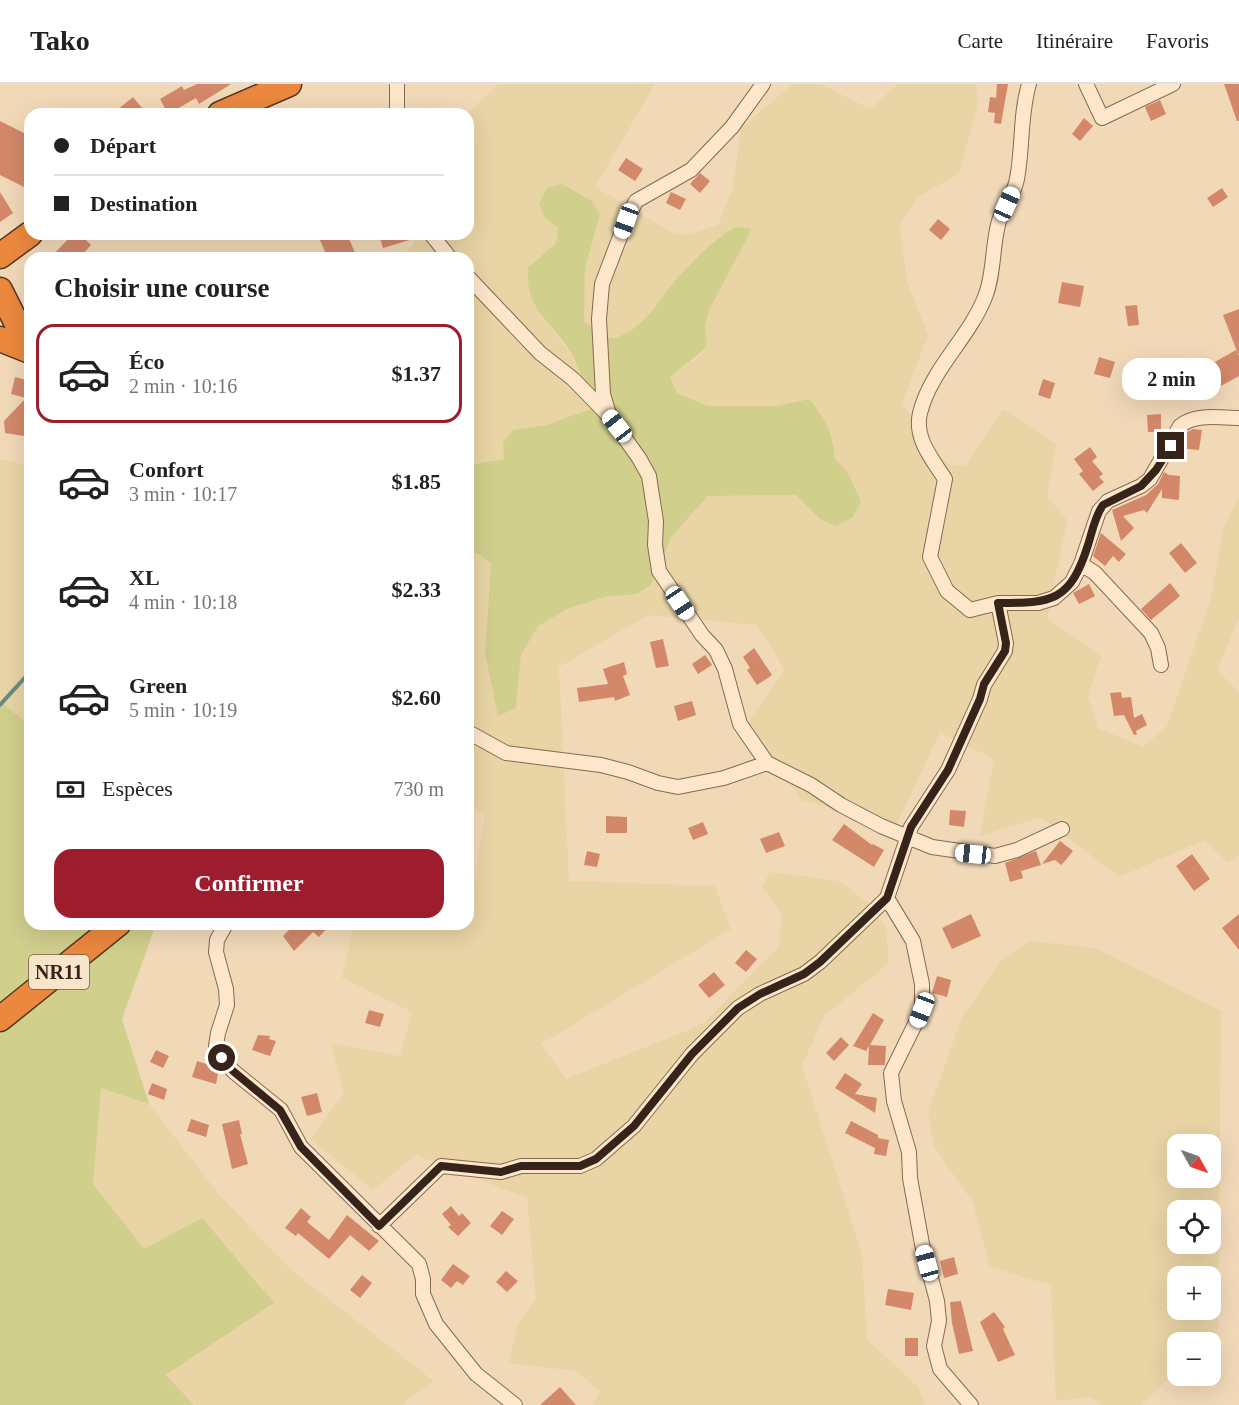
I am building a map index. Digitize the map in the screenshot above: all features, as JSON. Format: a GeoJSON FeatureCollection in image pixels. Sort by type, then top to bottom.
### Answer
{"type":"FeatureCollection","features":[{"type":"Feature","properties":{"kind":"highway"},"geometry":{"type":"LineString","coordinates":[[234,108],[289,84]]}},
{"type":"Feature","properties":{"kind":"highway"},"geometry":{"type":"LineString","coordinates":[[2,258],[24,239]]}},
{"type":"Feature","properties":{"kind":"highway"},"geometry":{"type":"LineString","coordinates":[[1,300],[24,333]]}},
{"type":"Feature","properties":{"kind":"highway"},"geometry":{"type":"LineString","coordinates":[[0,339],[24,349]]}},
{"type":"Feature","properties":{"kind":"highway","name":"NR11"},"geometry":{"type":"LineString","coordinates":[[0,1019],[111,930]]}},
{"type":"Feature","properties":{"kind":"street"},"geometry":{"type":"LineString","coordinates":[[397,108],[398,84]]}},
{"type":"Feature","properties":{"kind":"street"},"geometry":{"type":"LineString","coordinates":[[609,416],[603,394],[599,319],[602,284],[626,221],[636,201],[691,170],[732,127],[763,84]]}},
{"type":"Feature","properties":{"kind":"street"},"geometry":{"type":"LineString","coordinates":[[1029,84],[1024,101],[1024,129],[1016,182],[998,222],[986,295],[932,384],[920,413],[918,429],[925,449],[945,479],[930,557],[947,591],[970,610],[998,603],[1038,603],[1054,598],[1072,582],[1081,564],[1099,511],[1108,501],[1141,486],[1150,479],[1180,426],[1187,420],[1239,418]]}},
{"type":"Feature","properties":{"kind":"street"},"geometry":{"type":"LineString","coordinates":[[1086,84],[1102,118],[1173,84]]}},
{"type":"Feature","properties":{"kind":"street"},"geometry":{"type":"LineString","coordinates":[[474,283],[540,353],[573,379],[626,437],[649,476],[656,521],[659,571],[702,635],[716,650],[725,669],[740,724],[767,763],[811,785],[859,815],[907,837],[951,851],[995,856],[1017,850],[1062,829]]}},
{"type":"Feature","properties":{"kind":"street"},"geometry":{"type":"LineString","coordinates":[[1081,564],[1095,573],[1151,633],[1158,648],[1161,665]]}},
{"type":"Feature","properties":{"kind":"street"},"geometry":{"type":"LineString","coordinates":[[379,1226],[441,1166],[501,1172],[521,1166],[580,1166],[596,1159],[634,1126],[692,1054],[738,1008],[760,994],[804,974],[820,962],[887,898],[907,837],[916,818],[948,770],[980,699],[984,684],[1005,651],[1006,643],[998,603]]}},
{"type":"Feature","properties":{"kind":"street"},"geometry":{"type":"LineString","coordinates":[[474,735],[506,753],[601,765],[678,787],[724,778],[767,763]]}},
{"type":"Feature","properties":{"kind":"street"},"geometry":{"type":"LineString","coordinates":[[887,898],[913,941],[922,984],[922,1010],[891,1073],[894,1101],[909,1152],[910,1178],[922,1244],[937,1301],[939,1321],[934,1346],[940,1369],[971,1405]]}},
{"type":"Feature","properties":{"kind":"street"},"geometry":{"type":"LineString","coordinates":[[223,930],[216,946],[226,989],[227,1005],[218,1033],[216,1046],[218,1052],[233,1071],[280,1110],[301,1147],[419,1264],[423,1279],[423,1294],[429,1310],[457,1353],[476,1374],[515,1405]]}},
{"type":"Feature","properties":{"kind":"shaded area"},"geometry":{"type":"Polygon","coordinates":[[[499,84],[655,84],[595,187],[671,232],[687,235],[718,225],[733,188],[741,128],[793,84],[821,84],[870,109],[898,84],[976,84],[978,104],[959,173],[917,198],[900,225],[907,282],[928,335],[902,403],[947,464],[965,467],[1003,409],[1056,444],[1047,496],[1067,520],[1047,619],[1101,656],[1088,697],[1098,728],[1143,747],[1167,726],[1211,598],[1223,530],[1239,496],[1239,617],[1217,670],[1239,692],[1239,855],[1228,863],[1204,840],[1119,877],[1041,817],[980,836],[994,759],[940,732],[896,826],[801,800],[748,722],[785,670],[757,625],[648,615],[559,667],[569,881],[715,886],[731,929],[541,1044],[566,1079],[701,1025],[779,947],[782,914],[762,887],[770,872],[839,881],[866,901],[886,928],[889,963],[824,1016],[802,1066],[862,1254],[867,1339],[918,1387],[925,1405],[593,1405],[600,1391],[576,1371],[509,1363],[517,1326],[536,1299],[527,1198],[416,1155],[373,1190],[310,1139],[344,1093],[331,1043],[400,1056],[412,1012],[342,978],[353,930],[474,930],[474,882],[485,815],[474,807],[474,553],[479,554],[491,564],[485,654],[516,708],[521,655],[538,626],[569,608],[605,597],[637,594],[651,585],[672,536],[708,496],[796,495],[820,518],[846,470],[835,459],[834,442],[810,399],[776,406],[708,406],[676,393],[670,378],[681,365],[697,359],[707,345],[705,326],[709,310],[752,229],[720,236],[681,274],[640,325],[626,335],[611,339],[584,322],[585,268],[600,215],[545,218],[558,228],[556,244],[528,268],[542,317],[575,359],[592,409],[546,425],[513,430],[504,459],[474,464],[474,252],[406,252],[414,240],[474,240],[473,108],[499,84]]]}},
{"type":"Feature","properties":{"kind":"shaded area"},"geometry":{"type":"Polygon","coordinates":[[[562,184],[592,201],[600,215],[585,268],[584,322],[611,339],[634,329],[643,321],[682,273],[721,237],[735,227],[752,229],[709,310],[705,326],[707,345],[670,378],[677,393],[708,406],[776,406],[810,399],[827,427],[833,442],[835,459],[846,470],[861,501],[853,517],[836,526],[820,519],[796,495],[708,496],[672,536],[651,585],[637,594],[605,597],[569,608],[538,626],[521,655],[516,708],[498,716],[485,654],[491,564],[479,554],[474,553],[474,464],[504,459],[503,443],[513,430],[546,425],[591,409],[575,360],[537,308],[528,284],[528,268],[556,243],[558,228],[545,218],[539,203],[547,188],[562,184]]]}},
{"type":"Feature","properties":{"kind":"shaded area"},"geometry":{"type":"Polygon","coordinates":[[[0,459],[24,465],[24,722],[0,701],[0,459]]]}},
{"type":"Feature","properties":{"kind":"shaded area"},"geometry":{"type":"Polygon","coordinates":[[[0,701],[24,721],[24,930],[154,930],[122,1019],[149,1104],[101,1088],[93,1184],[144,1249],[202,1218],[274,1303],[166,1375],[194,1405],[0,1405],[0,701]]]}},
{"type":"Feature","properties":{"kind":"shaded area"},"geometry":{"type":"Polygon","coordinates":[[[1030,941],[1095,948],[1221,1011],[1220,1134],[1167,1134],[1167,1188],[1219,1188],[1219,1200],[1167,1200],[1167,1254],[1219,1254],[1219,1266],[1167,1266],[1167,1320],[1218,1320],[1218,1330],[1216,1332],[1167,1332],[1167,1380],[1142,1405],[1102,1405],[1089,1397],[1056,1401],[1051,1285],[990,1267],[973,1203],[934,1146],[928,1113],[962,1017],[1001,961],[1030,941]]]}},
{"type":"Feature","properties":{"kind":"shaded area"},"geometry":{"type":"Polygon","coordinates":[[[101,1087],[149,1104],[217,1192],[290,1269],[434,1381],[401,1405],[194,1405],[166,1375],[274,1303],[144,1250],[93,1184],[101,1087]]]}},
{"type":"Feature","properties":{"kind":"building"},"geometry":{"type":"Polygon","coordinates":[[[197,84],[231,84],[199,104],[196,98],[178,108],[165,108],[160,99],[182,86],[184,90],[197,84]]]}},
{"type":"Feature","properties":{"kind":"building"},"geometry":{"type":"Polygon","coordinates":[[[997,84],[1008,84],[1001,124],[994,123],[995,113],[988,112],[990,97],[996,98],[997,84]]]}},
{"type":"Feature","properties":{"kind":"building"},"geometry":{"type":"Polygon","coordinates":[[[1224,84],[1239,84],[1239,121],[1237,121],[1224,84]]]}},
{"type":"Feature","properties":{"kind":"building"},"geometry":{"type":"Polygon","coordinates":[[[133,97],[142,108],[119,108],[133,97]]]}},
{"type":"Feature","properties":{"kind":"building"},"geometry":{"type":"Polygon","coordinates":[[[1160,100],[1166,114],[1151,121],[1145,107],[1160,100]]]}},
{"type":"Feature","properties":{"kind":"building"},"geometry":{"type":"Polygon","coordinates":[[[1084,118],[1093,126],[1080,141],[1072,134],[1084,118]]]}},
{"type":"Feature","properties":{"kind":"building"},"geometry":{"type":"Polygon","coordinates":[[[0,121],[24,133],[24,187],[0,175],[0,121]]]}},
{"type":"Feature","properties":{"kind":"building"},"geometry":{"type":"Polygon","coordinates":[[[626,158],[643,169],[635,181],[618,170],[626,158]]]}},
{"type":"Feature","properties":{"kind":"building"},"geometry":{"type":"Polygon","coordinates":[[[700,173],[710,181],[700,193],[690,184],[700,173]]]}},
{"type":"Feature","properties":{"kind":"building"},"geometry":{"type":"Polygon","coordinates":[[[1222,188],[1228,197],[1213,207],[1207,198],[1222,188]]]}},
{"type":"Feature","properties":{"kind":"building"},"geometry":{"type":"Polygon","coordinates":[[[0,192],[13,213],[0,222],[0,192]]]}},
{"type":"Feature","properties":{"kind":"building"},"geometry":{"type":"Polygon","coordinates":[[[671,192],[686,199],[680,210],[666,203],[671,192]]]}},
{"type":"Feature","properties":{"kind":"building"},"geometry":{"type":"Polygon","coordinates":[[[938,219],[950,229],[941,240],[929,230],[938,219]]]}},
{"type":"Feature","properties":{"kind":"building"},"geometry":{"type":"Polygon","coordinates":[[[67,240],[86,240],[91,245],[85,252],[56,252],[67,240]]]}},
{"type":"Feature","properties":{"kind":"building"},"geometry":{"type":"Polygon","coordinates":[[[320,240],[350,240],[355,252],[325,252],[320,240]]]}},
{"type":"Feature","properties":{"kind":"building"},"geometry":{"type":"Polygon","coordinates":[[[381,240],[410,240],[383,248],[381,240]]]}},
{"type":"Feature","properties":{"kind":"building"},"geometry":{"type":"Polygon","coordinates":[[[1062,282],[1084,286],[1080,307],[1058,303],[1062,282]]]}},
{"type":"Feature","properties":{"kind":"building"},"geometry":{"type":"Polygon","coordinates":[[[1137,305],[1139,325],[1128,326],[1125,306],[1137,305]]]}},
{"type":"Feature","properties":{"kind":"building"},"geometry":{"type":"Polygon","coordinates":[[[1239,309],[1239,353],[1238,354],[1223,315],[1239,309]]]}},
{"type":"Feature","properties":{"kind":"building"},"geometry":{"type":"Polygon","coordinates":[[[1236,350],[1239,356],[1239,376],[1219,387],[1206,367],[1236,350]]]}},
{"type":"Feature","properties":{"kind":"building"},"geometry":{"type":"Polygon","coordinates":[[[1099,357],[1115,362],[1110,378],[1094,374],[1099,357]]]}},
{"type":"Feature","properties":{"kind":"building"},"geometry":{"type":"Polygon","coordinates":[[[15,377],[24,379],[24,397],[11,394],[15,377]]]}},
{"type":"Feature","properties":{"kind":"building"},"geometry":{"type":"Polygon","coordinates":[[[1043,379],[1055,383],[1050,399],[1038,395],[1043,379]]]}},
{"type":"Feature","properties":{"kind":"building"},"geometry":{"type":"Polygon","coordinates":[[[24,400],[24,436],[5,433],[4,421],[24,400]]]}},
{"type":"Feature","properties":{"kind":"building"},"geometry":{"type":"Polygon","coordinates":[[[1161,414],[1161,432],[1148,432],[1147,415],[1161,414]]]}},
{"type":"Feature","properties":{"kind":"building"},"geometry":{"type":"Polygon","coordinates":[[[1193,429],[1202,430],[1199,450],[1178,448],[1187,432],[1193,429]]]}},
{"type":"Feature","properties":{"kind":"building"},"geometry":{"type":"Polygon","coordinates":[[[1090,447],[1097,457],[1092,461],[1103,474],[1099,477],[1104,482],[1093,491],[1079,474],[1083,471],[1074,459],[1090,447]]]}},
{"type":"Feature","properties":{"kind":"building"},"geometry":{"type":"Polygon","coordinates":[[[1164,472],[1180,476],[1179,500],[1162,498],[1162,489],[1147,513],[1144,510],[1123,516],[1134,528],[1121,541],[1112,510],[1146,495],[1158,484],[1164,472]]]}},
{"type":"Feature","properties":{"kind":"building"},"geometry":{"type":"Polygon","coordinates":[[[1101,533],[1126,554],[1119,562],[1113,556],[1105,566],[1093,556],[1101,533]]]}},
{"type":"Feature","properties":{"kind":"building"},"geometry":{"type":"Polygon","coordinates":[[[1181,543],[1197,563],[1185,573],[1169,553],[1181,543]]]}},
{"type":"Feature","properties":{"kind":"building"},"geometry":{"type":"Polygon","coordinates":[[[1170,583],[1180,596],[1151,620],[1141,609],[1170,583]]]}},
{"type":"Feature","properties":{"kind":"building"},"geometry":{"type":"Polygon","coordinates":[[[1089,584],[1095,596],[1079,604],[1073,593],[1089,584]]]}},
{"type":"Feature","properties":{"kind":"building"},"geometry":{"type":"Polygon","coordinates":[[[663,639],[669,666],[656,668],[650,642],[663,639]]]}},
{"type":"Feature","properties":{"kind":"building"},"geometry":{"type":"Polygon","coordinates":[[[754,648],[772,675],[757,685],[747,670],[750,668],[743,657],[754,648]]]}},
{"type":"Feature","properties":{"kind":"building"},"geometry":{"type":"Polygon","coordinates":[[[705,655],[712,665],[698,674],[692,664],[705,655]]]}},
{"type":"Feature","properties":{"kind":"building"},"geometry":{"type":"Polygon","coordinates":[[[624,662],[627,674],[623,676],[630,695],[615,701],[614,697],[579,702],[577,688],[608,684],[603,669],[624,662]]]}},
{"type":"Feature","properties":{"kind":"building"},"geometry":{"type":"Polygon","coordinates":[[[1121,692],[1122,698],[1131,697],[1134,718],[1142,714],[1147,725],[1136,731],[1137,734],[1134,735],[1124,715],[1114,716],[1110,693],[1121,692]]]}},
{"type":"Feature","properties":{"kind":"building"},"geometry":{"type":"Polygon","coordinates":[[[692,701],[696,715],[678,721],[674,706],[692,701]]]}},
{"type":"Feature","properties":{"kind":"building"},"geometry":{"type":"Polygon","coordinates":[[[950,810],[966,811],[964,827],[949,825],[950,810]]]}},
{"type":"Feature","properties":{"kind":"building"},"geometry":{"type":"Polygon","coordinates":[[[606,816],[627,817],[627,833],[606,833],[606,816]]]}},
{"type":"Feature","properties":{"kind":"building"},"geometry":{"type":"Polygon","coordinates":[[[703,822],[708,834],[693,840],[688,828],[703,822]]]}},
{"type":"Feature","properties":{"kind":"building"},"geometry":{"type":"Polygon","coordinates":[[[844,824],[872,845],[884,850],[874,867],[832,840],[844,824]]]}},
{"type":"Feature","properties":{"kind":"building"},"geometry":{"type":"Polygon","coordinates":[[[779,832],[785,846],[766,853],[760,839],[779,832]]]}},
{"type":"Feature","properties":{"kind":"building"},"geometry":{"type":"Polygon","coordinates":[[[1060,841],[1073,851],[1061,865],[1055,860],[1042,864],[1060,841]]]}},
{"type":"Feature","properties":{"kind":"building"},"geometry":{"type":"Polygon","coordinates":[[[587,851],[600,854],[597,867],[584,865],[587,851]]]}},
{"type":"Feature","properties":{"kind":"building"},"geometry":{"type":"Polygon","coordinates":[[[1036,851],[1041,865],[1021,871],[1023,878],[1010,882],[1005,863],[1036,851]]]}},
{"type":"Feature","properties":{"kind":"building"},"geometry":{"type":"Polygon","coordinates":[[[1192,854],[1210,879],[1194,891],[1176,866],[1192,854]]]}},
{"type":"Feature","properties":{"kind":"building"},"geometry":{"type":"Polygon","coordinates":[[[971,914],[981,936],[952,949],[942,928],[971,914]]]}},
{"type":"Feature","properties":{"kind":"building"},"geometry":{"type":"Polygon","coordinates":[[[1239,914],[1239,950],[1222,928],[1239,914]]]}},
{"type":"Feature","properties":{"kind":"building"},"geometry":{"type":"Polygon","coordinates":[[[289,930],[325,930],[319,937],[313,932],[294,951],[283,936],[289,930]]]}},
{"type":"Feature","properties":{"kind":"building"},"geometry":{"type":"Polygon","coordinates":[[[746,950],[757,959],[746,972],[735,963],[746,950]]]}},
{"type":"Feature","properties":{"kind":"building"},"geometry":{"type":"Polygon","coordinates":[[[714,972],[725,985],[709,998],[698,985],[714,972]]]}},
{"type":"Feature","properties":{"kind":"building"},"geometry":{"type":"Polygon","coordinates":[[[937,976],[951,980],[947,997],[932,993],[937,976]]]}},
{"type":"Feature","properties":{"kind":"building"},"geometry":{"type":"Polygon","coordinates":[[[369,1010],[384,1014],[380,1027],[365,1023],[369,1010]]]}},
{"type":"Feature","properties":{"kind":"building"},"geometry":{"type":"Polygon","coordinates":[[[873,1013],[884,1020],[870,1045],[886,1046],[885,1065],[868,1065],[869,1046],[866,1051],[853,1046],[873,1013]]]}},
{"type":"Feature","properties":{"kind":"building"},"geometry":{"type":"Polygon","coordinates":[[[258,1035],[270,1036],[269,1039],[276,1041],[270,1056],[252,1050],[258,1035]]]}},
{"type":"Feature","properties":{"kind":"building"},"geometry":{"type":"Polygon","coordinates":[[[841,1037],[849,1045],[834,1061],[826,1053],[841,1037]]]}},
{"type":"Feature","properties":{"kind":"building"},"geometry":{"type":"Polygon","coordinates":[[[156,1050],[169,1056],[163,1068],[150,1062],[156,1050]]]}},
{"type":"Feature","properties":{"kind":"building"},"geometry":{"type":"Polygon","coordinates":[[[197,1061],[219,1068],[216,1084],[192,1077],[197,1061]]]}},
{"type":"Feature","properties":{"kind":"building"},"geometry":{"type":"Polygon","coordinates":[[[845,1073],[862,1084],[855,1094],[877,1098],[875,1113],[835,1088],[845,1073]]]}},
{"type":"Feature","properties":{"kind":"building"},"geometry":{"type":"Polygon","coordinates":[[[152,1083],[167,1089],[164,1100],[148,1094],[152,1083]]]}},
{"type":"Feature","properties":{"kind":"building"},"geometry":{"type":"Polygon","coordinates":[[[317,1093],[322,1112],[307,1116],[301,1097],[317,1093]]]}},
{"type":"Feature","properties":{"kind":"building"},"geometry":{"type":"Polygon","coordinates":[[[191,1119],[209,1125],[206,1137],[187,1131],[191,1119]]]}},
{"type":"Feature","properties":{"kind":"building"},"geometry":{"type":"Polygon","coordinates":[[[239,1120],[242,1134],[240,1134],[248,1164],[232,1169],[222,1124],[239,1120]]]}},
{"type":"Feature","properties":{"kind":"building"},"geometry":{"type":"Polygon","coordinates":[[[851,1121],[878,1135],[878,1138],[889,1140],[886,1156],[874,1154],[875,1148],[845,1133],[851,1121]]]}},
{"type":"Feature","properties":{"kind":"building"},"geometry":{"type":"Polygon","coordinates":[[[451,1206],[459,1216],[462,1213],[471,1223],[458,1236],[448,1227],[451,1225],[442,1214],[451,1206]]]}},
{"type":"Feature","properties":{"kind":"building"},"geometry":{"type":"Polygon","coordinates":[[[301,1208],[311,1217],[307,1222],[329,1240],[347,1215],[379,1241],[369,1251],[350,1235],[329,1259],[298,1233],[296,1236],[285,1228],[301,1208]]]}},
{"type":"Feature","properties":{"kind":"building"},"geometry":{"type":"Polygon","coordinates":[[[502,1211],[514,1219],[502,1235],[490,1226],[502,1211]]]}},
{"type":"Feature","properties":{"kind":"building"},"geometry":{"type":"Polygon","coordinates":[[[954,1257],[958,1274],[944,1278],[940,1261],[954,1257]]]}},
{"type":"Feature","properties":{"kind":"building"},"geometry":{"type":"Polygon","coordinates":[[[453,1264],[470,1276],[463,1285],[457,1281],[451,1288],[441,1280],[453,1264]]]}},
{"type":"Feature","properties":{"kind":"building"},"geometry":{"type":"Polygon","coordinates":[[[506,1271],[518,1281],[507,1292],[496,1282],[506,1271]]]}},
{"type":"Feature","properties":{"kind":"building"},"geometry":{"type":"Polygon","coordinates":[[[362,1275],[372,1283],[360,1298],[350,1290],[362,1275]]]}},
{"type":"Feature","properties":{"kind":"building"},"geometry":{"type":"Polygon","coordinates":[[[888,1289],[914,1293],[911,1310],[885,1305],[888,1289]]]}},
{"type":"Feature","properties":{"kind":"building"},"geometry":{"type":"Polygon","coordinates":[[[961,1301],[973,1351],[959,1354],[950,1302],[961,1301]]]}},
{"type":"Feature","properties":{"kind":"building"},"geometry":{"type":"Polygon","coordinates":[[[994,1312],[1005,1327],[1003,1329],[1015,1355],[998,1362],[980,1322],[994,1312]]]}},
{"type":"Feature","properties":{"kind":"building"},"geometry":{"type":"Polygon","coordinates":[[[905,1338],[918,1338],[918,1356],[905,1356],[905,1338]]]}},
{"type":"Feature","properties":{"kind":"building"},"geometry":{"type":"Polygon","coordinates":[[[560,1387],[576,1405],[540,1405],[560,1387]]]}},
{"type":"Feature","properties":{"kind":"waterway"},"geometry":{"type":"LineString","coordinates":[[0,705],[24,679]]}},
{"type":"Feature","properties":{"kind":"route"},"geometry":{"type":"LineString","coordinates":[[222,1058],[245,1082],[280,1110],[301,1147],[379,1226],[441,1166],[451,1165],[486,1172],[501,1172],[521,1166],[580,1166],[596,1159],[634,1126],[676,1072],[738,1008],[760,994],[804,974],[820,962],[887,898],[911,827],[948,770],[980,699],[984,684],[1002,659],[1006,643],[998,603],[1038,603],[1054,598],[1072,582],[1086,553],[1103,505],[1150,479],[1171,446]]}}]}
